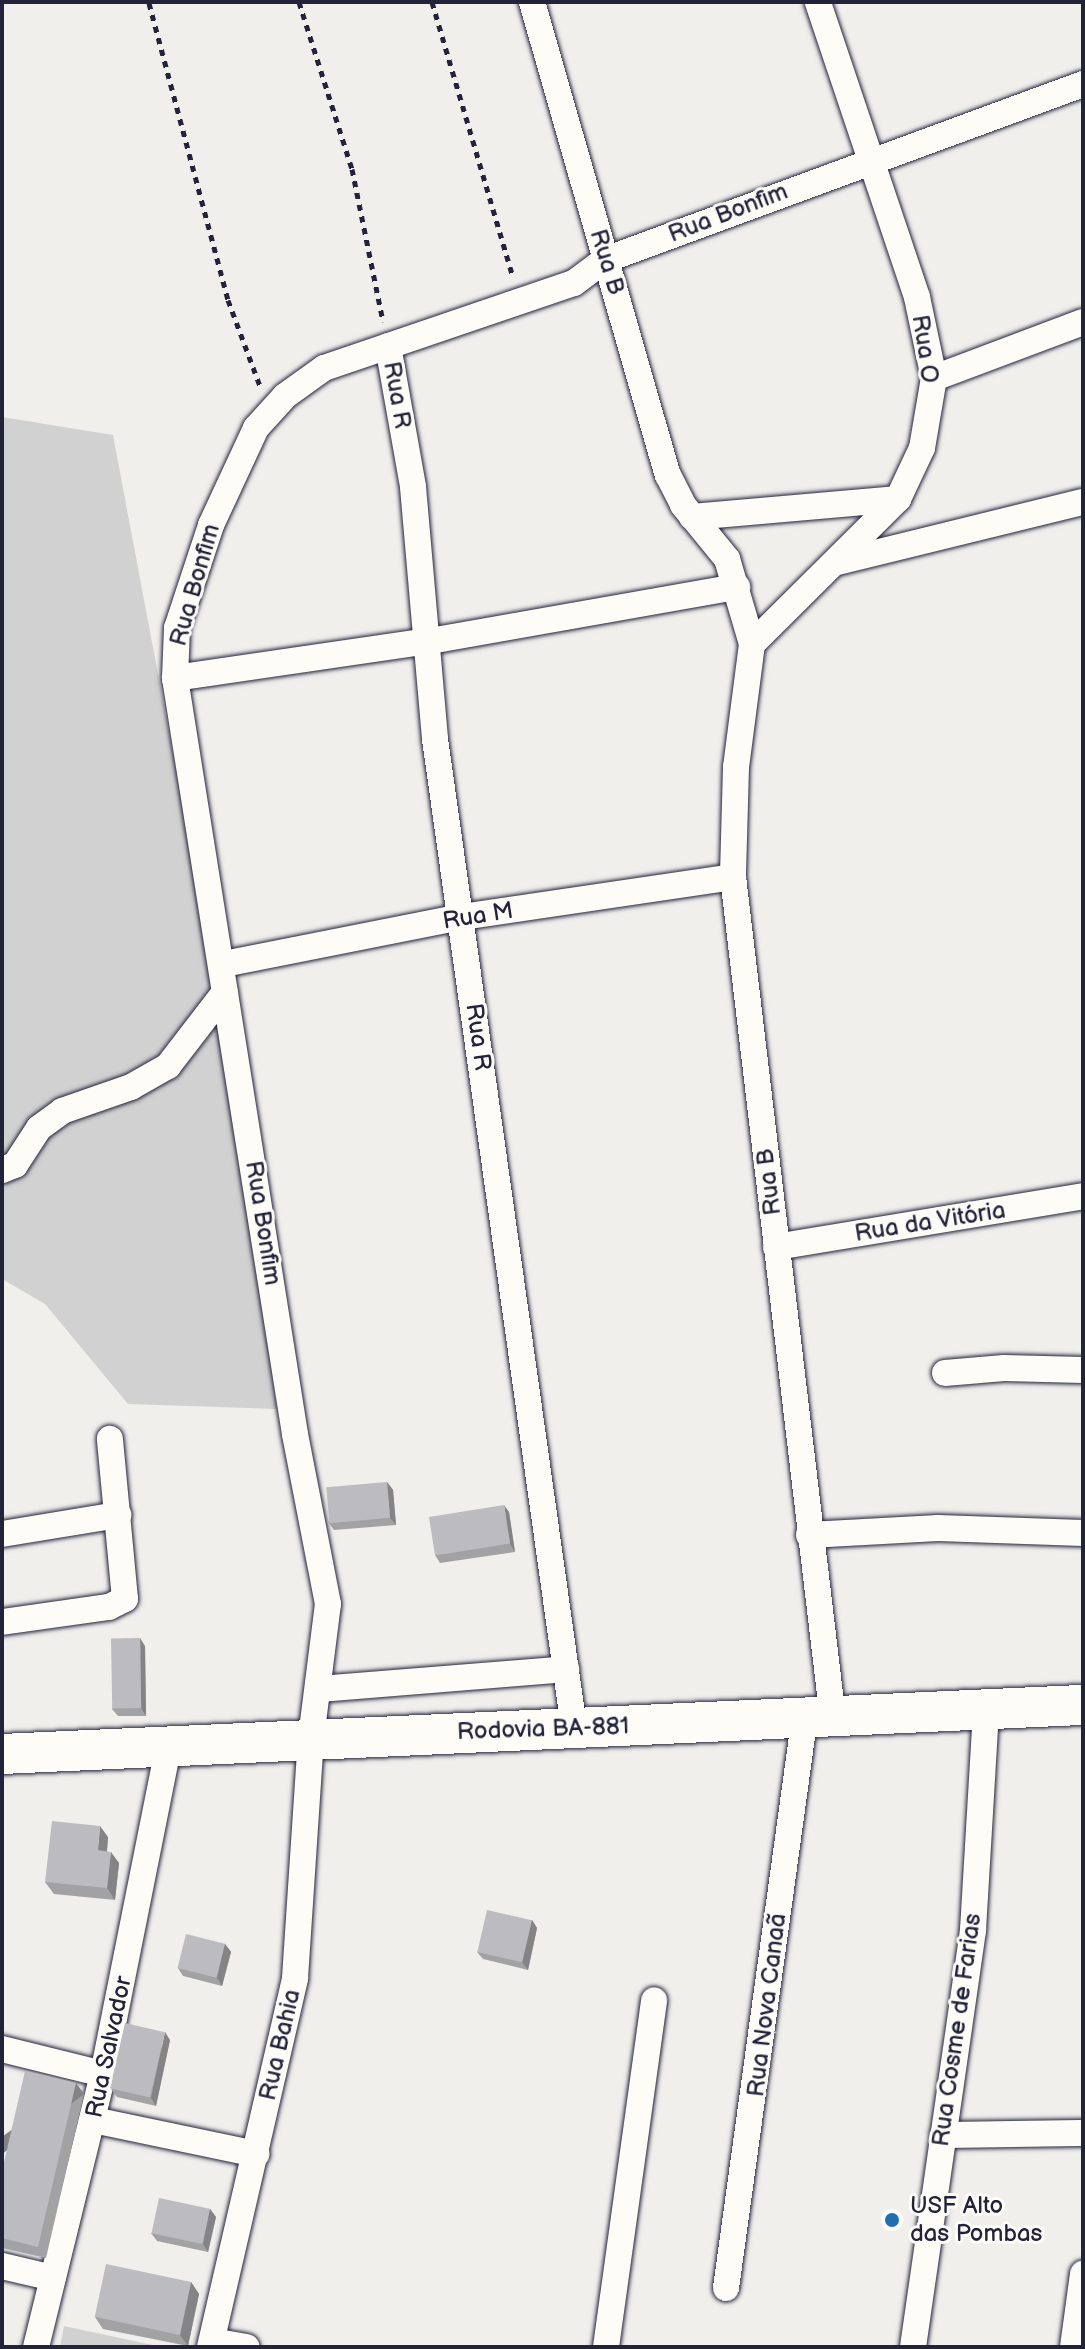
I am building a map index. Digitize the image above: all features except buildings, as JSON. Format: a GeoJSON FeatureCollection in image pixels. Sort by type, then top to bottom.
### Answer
{"type":"FeatureCollection","features":[{"type":"Feature","properties":{"kind":"main road","name":"Rodovia BA-881"},"geometry":{"type":"LineString","coordinates":[[2,1754],[311,1738],[818,1721],[1083,1705]]}},
{"type":"Feature","properties":{"kind":"street","name":"Rua B"},"geometry":{"type":"LineString","coordinates":[[532,2],[668,475],[692,517],[722,551],[737,587],[752,644],[733,799],[733,877],[809,1535],[818,1721]]}},
{"type":"Feature","properties":{"kind":"street","name":"Rua O"},"geometry":{"type":"LineString","coordinates":[[752,644],[837,563],[898,499],[922,448],[934,378],[917,297],[873,157],[818,2]]}},
{"type":"Feature","properties":{"kind":"street","name":"Rua Bonfim"},"geometry":{"type":"LineString","coordinates":[[311,1738],[320,1689],[328,1604],[175,678],[177,628],[196,567],[230,479],[269,411],[324,368],[521,303],[574,283],[605,260],[873,157],[1083,84]]}},
{"type":"Feature","properties":{"kind":"street"},"geometry":{"type":"LineString","coordinates":[[934,378],[1083,322]]}},
{"type":"Feature","properties":{"kind":"street","name":"Rua R"},"geometry":{"type":"LineString","coordinates":[[388,346],[413,487],[430,641],[435,739],[574,1728]]}},
{"type":"Feature","properties":{"kind":"street"},"geometry":{"type":"LineString","coordinates":[[692,517],[898,499]]}},
{"type":"Feature","properties":{"kind":"street"},"geometry":{"type":"LineString","coordinates":[[837,563],[1083,502]]}},
{"type":"Feature","properties":{"kind":"street"},"geometry":{"type":"LineString","coordinates":[[175,678],[430,641],[737,587]]}},
{"type":"Feature","properties":{"kind":"street","name":"Rua M"},"geometry":{"type":"LineString","coordinates":[[224,964],[462,917],[733,877]]}},
{"type":"Feature","properties":{"kind":"street"},"geometry":{"type":"LineString","coordinates":[[2,1170],[15,1165],[39,1128],[62,1111],[131,1087],[168,1066],[225,992]]}},
{"type":"Feature","properties":{"kind":"street","name":"Rua da Vitória"},"geometry":{"type":"LineString","coordinates":[[776,1247],[1083,1196]]}},
{"type":"Feature","properties":{"kind":"street"},"geometry":{"type":"LineString","coordinates":[[945,1373],[1004,1368],[1083,1370]]}},
{"type":"Feature","properties":{"kind":"street"},"geometry":{"type":"LineString","coordinates":[[2,1622],[109,1607],[125,1599],[110,1439]]}},
{"type":"Feature","properties":{"kind":"street"},"geometry":{"type":"LineString","coordinates":[[2,1534],[118,1515]]}},
{"type":"Feature","properties":{"kind":"street"},"geometry":{"type":"LineString","coordinates":[[809,1535],[938,1528],[1083,1533]]}},
{"type":"Feature","properties":{"kind":"street"},"geometry":{"type":"LineString","coordinates":[[320,1689],[566,1669]]}},
{"type":"Feature","properties":{"kind":"street","name":"Rua Cosme de Farias"},"geometry":{"type":"LineString","coordinates":[[913,2347],[973,1930],[986,1712]]}},
{"type":"Feature","properties":{"kind":"street","name":"Rua Nova Canaã"},"geometry":{"type":"LineString","coordinates":[[726,2288],[818,1721]]}},
{"type":"Feature","properties":{"kind":"street","name":"Rua Bahia"},"geometry":{"type":"LineString","coordinates":[[211,2344],[295,1978],[311,1738]]}},
{"type":"Feature","properties":{"kind":"street","name":"Rua Salvador"},"geometry":{"type":"LineString","coordinates":[[36,2347],[93,2120],[169,1744]]}},
{"type":"Feature","properties":{"kind":"street"},"geometry":{"type":"LineString","coordinates":[[606,2347],[654,2000]]}},
{"type":"Feature","properties":{"kind":"street"},"geometry":{"type":"LineString","coordinates":[[2,2049],[103,2074]]}},
{"type":"Feature","properties":{"kind":"street"},"geometry":{"type":"LineString","coordinates":[[93,2120],[256,2154]]}},
{"type":"Feature","properties":{"kind":"street"},"geometry":{"type":"LineString","coordinates":[[943,2135],[1083,2133]]}},
{"type":"Feature","properties":{"kind":"street"},"geometry":{"type":"LineString","coordinates":[[2,2266],[53,2278]]}},
{"type":"Feature","properties":{"kind":"street"},"geometry":{"type":"LineString","coordinates":[[1073,2347],[1083,2274]]}},
{"type":"Feature","properties":{"kind":"street"},"geometry":{"type":"LineString","coordinates":[[211,2344],[246,2347]]}},
{"type":"Feature","properties":{"kind":"path"},"geometry":{"type":"LineString","coordinates":[[299,2],[352,169],[388,346]]}},
{"type":"Feature","properties":{"kind":"path"},"geometry":{"type":"LineString","coordinates":[[432,2],[521,303]]}},
{"type":"Feature","properties":{"kind":"path"},"geometry":{"type":"LineString","coordinates":[[149,3],[228,300],[269,411]]}},
{"type":"Feature","properties":{"kind":"shaded area"},"geometry":{"type":"Polygon","coordinates":[[[2,417],[113,435],[208,940],[277,1409],[128,1404],[45,1304],[2,1279],[2,417]]]}},
{"type":"Feature","properties":{"kind":"shaded area"},"geometry":{"type":"Polygon","coordinates":[[[64,2326],[162,2347],[60,2347],[64,2326]]]}},
{"type":"Feature","properties":{"kind":"place","name":"USF Alto das Pombas"},"geometry":{"type":"Point","coordinates":[892,2220]}}]}
